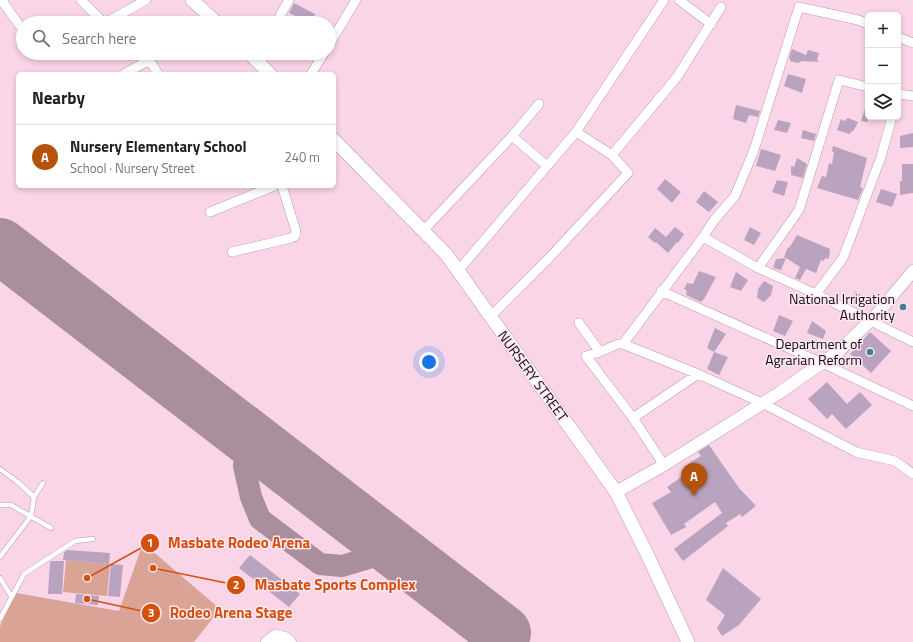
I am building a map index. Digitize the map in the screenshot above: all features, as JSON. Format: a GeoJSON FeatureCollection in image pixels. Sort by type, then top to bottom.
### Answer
{"type":"FeatureCollection","features":[{"type":"Feature","properties":{"kind":"main road"},"geometry":{"type":"LineString","coordinates":[[192,0],[209,16]]}},
{"type":"Feature","properties":{"kind":"main road"},"geometry":{"type":"LineString","coordinates":[[258,60],[268,72]]}},
{"type":"Feature","properties":{"kind":"main road","name":"NURSERY STREET"},"geometry":{"type":"LineString","coordinates":[[336,142],[446,254],[616,492],[688,642]]}},
{"type":"Feature","properties":{"kind":"street"},"geometry":{"type":"LineString","coordinates":[[4,0],[4,4],[16,20]]}},
{"type":"Feature","properties":{"kind":"street"},"geometry":{"type":"LineString","coordinates":[[81,0],[97,16]]}},
{"type":"Feature","properties":{"kind":"street"},"geometry":{"type":"LineString","coordinates":[[117,16],[146,0]]}},
{"type":"Feature","properties":{"kind":"street"},"geometry":{"type":"LineString","coordinates":[[280,16],[289,0]]}},
{"type":"Feature","properties":{"kind":"street"},"geometry":{"type":"LineString","coordinates":[[336,33],[356,0]]}},
{"type":"Feature","properties":{"kind":"street"},"geometry":{"type":"LineString","coordinates":[[458,271],[576,132],[664,0]]}},
{"type":"Feature","properties":{"kind":"street"},"geometry":{"type":"LineString","coordinates":[[678,0],[711,24]]}},
{"type":"Feature","properties":{"kind":"street"},"geometry":{"type":"LineString","coordinates":[[623,344],[661,291],[735,196],[754,150],[800,4],[865,23]]}},
{"type":"Feature","properties":{"kind":"street"},"geometry":{"type":"LineString","coordinates":[[612,155],[677,77],[721,7]]}},
{"type":"Feature","properties":{"kind":"street"},"geometry":{"type":"LineString","coordinates":[[901,38],[913,43]]}},
{"type":"Feature","properties":{"kind":"street"},"geometry":{"type":"LineString","coordinates":[[312,72],[320,60]]}},
{"type":"Feature","properties":{"kind":"street"},"geometry":{"type":"LineString","coordinates":[[128,72],[144,63],[149,62],[157,72]]}},
{"type":"Feature","properties":{"kind":"street"},"geometry":{"type":"LineString","coordinates":[[758,268],[799,210],[839,80],[865,86]]}},
{"type":"Feature","properties":{"kind":"street"},"geometry":{"type":"LineString","coordinates":[[901,95],[913,96]]}},
{"type":"Feature","properties":{"kind":"street"},"geometry":{"type":"LineString","coordinates":[[423,231],[512,136],[539,104]]}},
{"type":"Feature","properties":{"kind":"street"},"geometry":{"type":"LineString","coordinates":[[816,294],[843,258],[881,157],[891,120]]}},
{"type":"Feature","properties":{"kind":"street"},"geometry":{"type":"LineString","coordinates":[[490,317],[550,257],[628,173],[612,155],[576,132]]}},
{"type":"Feature","properties":{"kind":"street"},"geometry":{"type":"LineString","coordinates":[[512,136],[547,166]]}},
{"type":"Feature","properties":{"kind":"street"},"geometry":{"type":"LineString","coordinates":[[210,212],[269,188]]}},
{"type":"Feature","properties":{"kind":"street"},"geometry":{"type":"LineString","coordinates":[[232,252],[295,236],[296,231],[283,188]]}},
{"type":"Feature","properties":{"kind":"street"},"geometry":{"type":"LineString","coordinates":[[702,238],[758,268],[816,294],[913,342]]}},
{"type":"Feature","properties":{"kind":"street"},"geometry":{"type":"LineString","coordinates":[[616,492],[664,465],[779,393],[839,351],[878,314],[913,271]]}},
{"type":"Feature","properties":{"kind":"street"},"geometry":{"type":"LineString","coordinates":[[661,291],[822,363],[913,406]]}},
{"type":"Feature","properties":{"kind":"street"},"geometry":{"type":"LineString","coordinates":[[579,323],[600,352]]}},
{"type":"Feature","properties":{"kind":"street"},"geometry":{"type":"LineString","coordinates":[[664,465],[633,418],[586,356],[618,344],[623,344],[698,374],[762,403],[856,452],[894,461],[913,474]]}},
{"type":"Feature","properties":{"kind":"street"},"geometry":{"type":"LineString","coordinates":[[633,418],[698,374]]}},
{"type":"Feature","properties":{"kind":"street"},"geometry":{"type":"LineString","coordinates":[[267,642],[275,636],[285,638],[290,642]]}},
{"type":"Feature","properties":{"kind":"lane"},"geometry":{"type":"LineString","coordinates":[[0,469],[19,483],[34,497]]}},
{"type":"Feature","properties":{"kind":"lane"},"geometry":{"type":"LineString","coordinates":[[0,558],[31,516],[34,497],[43,483]]}},
{"type":"Feature","properties":{"kind":"lane"},"geometry":{"type":"LineString","coordinates":[[0,505],[11,505],[52,528]]}},
{"type":"Feature","properties":{"kind":"lane"},"geometry":{"type":"LineString","coordinates":[[0,618],[24,574],[75,541],[93,539]]}},
{"type":"Feature","properties":{"kind":"lane"},"geometry":{"type":"LineString","coordinates":[[0,578],[11,596]]}},
{"type":"Feature","properties":{"kind":"shaded area"},"geometry":{"type":"Polygon","coordinates":[[[143,543],[220,609],[194,642],[0,642],[0,626],[16,593],[119,611],[143,543]]]}},
{"type":"Feature","properties":{"kind":"shaded area"},"geometry":{"type":"Polygon","coordinates":[[[66,560],[110,564],[107,596],[63,592],[66,560]]]}},
{"type":"Feature","properties":{"kind":"building"},"geometry":{"type":"Polygon","coordinates":[[[294,3],[315,14],[314,16],[296,16],[289,13],[294,3]]]}},
{"type":"Feature","properties":{"kind":"building"},"geometry":{"type":"Polygon","coordinates":[[[792,49],[806,55],[808,50],[819,53],[817,60],[819,62],[802,61],[798,63],[790,61],[789,58],[792,49]]]}},
{"type":"Feature","properties":{"kind":"building"},"geometry":{"type":"Polygon","coordinates":[[[788,74],[806,79],[802,93],[784,86],[788,74]]]}},
{"type":"Feature","properties":{"kind":"building"},"geometry":{"type":"Polygon","coordinates":[[[736,105],[760,111],[758,117],[749,115],[746,123],[733,119],[736,105]]]}},
{"type":"Feature","properties":{"kind":"building"},"geometry":{"type":"Polygon","coordinates":[[[865,109],[865,120],[868,120],[868,122],[861,121],[865,109]]]}},
{"type":"Feature","properties":{"kind":"building"},"geometry":{"type":"Polygon","coordinates":[[[848,118],[858,122],[854,130],[849,134],[837,130],[841,119],[844,121],[848,118]]]}},
{"type":"Feature","properties":{"kind":"building"},"geometry":{"type":"Polygon","coordinates":[[[778,120],[791,123],[787,133],[774,130],[778,120]]]}},
{"type":"Feature","properties":{"kind":"building"},"geometry":{"type":"Polygon","coordinates":[[[803,130],[816,134],[814,141],[801,138],[803,130]]]}},
{"type":"Feature","properties":{"kind":"building"},"geometry":{"type":"Polygon","coordinates":[[[913,133],[913,147],[900,148],[900,136],[913,133]]]}},
{"type":"Feature","properties":{"kind":"building"},"geometry":{"type":"Polygon","coordinates":[[[833,146],[867,158],[860,187],[863,188],[858,200],[817,188],[822,176],[826,177],[829,163],[832,164],[834,153],[832,151],[833,146]]]}},
{"type":"Feature","properties":{"kind":"building"},"geometry":{"type":"Polygon","coordinates":[[[761,149],[781,155],[775,171],[756,166],[761,149]]]}},
{"type":"Feature","properties":{"kind":"building"},"geometry":{"type":"Polygon","coordinates":[[[797,158],[807,164],[803,178],[791,175],[791,166],[794,167],[797,158]]]}},
{"type":"Feature","properties":{"kind":"building"},"geometry":{"type":"Polygon","coordinates":[[[902,164],[913,164],[913,193],[900,195],[900,181],[902,181],[902,164]]]}},
{"type":"Feature","properties":{"kind":"building"},"geometry":{"type":"Polygon","coordinates":[[[665,179],[681,192],[672,203],[657,189],[665,179]]]}},
{"type":"Feature","properties":{"kind":"building"},"geometry":{"type":"Polygon","coordinates":[[[777,180],[788,182],[784,196],[772,192],[777,180]]]}},
{"type":"Feature","properties":{"kind":"building"},"geometry":{"type":"Polygon","coordinates":[[[881,189],[897,194],[892,207],[876,202],[881,189]]]}},
{"type":"Feature","properties":{"kind":"building"},"geometry":{"type":"Polygon","coordinates":[[[704,191],[718,202],[709,212],[696,202],[704,191]]]}},
{"type":"Feature","properties":{"kind":"building"},"geometry":{"type":"Polygon","coordinates":[[[675,227],[684,234],[678,243],[677,242],[668,253],[648,237],[655,228],[666,237],[675,227]]]}},
{"type":"Feature","properties":{"kind":"building"},"geometry":{"type":"Polygon","coordinates":[[[750,227],[761,233],[754,245],[744,240],[750,227]]]}},
{"type":"Feature","properties":{"kind":"building"},"geometry":{"type":"Polygon","coordinates":[[[797,235],[830,249],[829,259],[826,258],[823,261],[821,260],[816,273],[806,269],[800,280],[795,278],[800,267],[784,257],[788,247],[789,248],[797,235]]]}},
{"type":"Feature","properties":{"kind":"building"},"geometry":{"type":"Polygon","coordinates":[[[786,258],[781,270],[773,268],[776,259],[786,258]]]}},
{"type":"Feature","properties":{"kind":"building"},"geometry":{"type":"Polygon","coordinates":[[[699,271],[716,277],[701,302],[686,295],[687,291],[684,289],[687,283],[693,284],[699,271]]]}},
{"type":"Feature","properties":{"kind":"building"},"geometry":{"type":"Polygon","coordinates":[[[736,272],[748,280],[741,291],[730,287],[736,272]]]}},
{"type":"Feature","properties":{"kind":"building"},"geometry":{"type":"Polygon","coordinates":[[[764,281],[773,286],[771,295],[764,302],[757,298],[758,289],[764,281]]]}},
{"type":"Feature","properties":{"kind":"building"},"geometry":{"type":"Polygon","coordinates":[[[855,291],[863,297],[861,306],[851,302],[855,291]]]}},
{"type":"Feature","properties":{"kind":"building"},"geometry":{"type":"Polygon","coordinates":[[[779,315],[793,321],[785,336],[773,331],[779,315]]]}},
{"type":"Feature","properties":{"kind":"building"},"geometry":{"type":"Polygon","coordinates":[[[812,321],[826,331],[823,339],[807,333],[812,321]]]}},
{"type":"Feature","properties":{"kind":"building"},"geometry":{"type":"Polygon","coordinates":[[[715,328],[726,334],[714,352],[707,348],[715,328]]]}},
{"type":"Feature","properties":{"kind":"building"},"geometry":{"type":"Polygon","coordinates":[[[870,332],[891,351],[871,373],[850,354],[870,332]]]}},
{"type":"Feature","properties":{"kind":"building"},"geometry":{"type":"Polygon","coordinates":[[[714,352],[728,357],[719,375],[707,369],[714,352]]]}},
{"type":"Feature","properties":{"kind":"building"},"geometry":{"type":"Polygon","coordinates":[[[827,382],[847,404],[860,392],[872,405],[846,429],[832,414],[827,419],[808,399],[827,382]]]}},
{"type":"Feature","properties":{"kind":"building"},"geometry":{"type":"Polygon","coordinates":[[[709,445],[739,488],[756,506],[742,517],[740,514],[726,523],[728,526],[683,561],[674,549],[722,513],[715,502],[684,524],[686,527],[671,535],[652,503],[671,492],[667,487],[693,469],[689,463],[701,456],[698,452],[709,445]]]}},
{"type":"Feature","properties":{"kind":"building"},"geometry":{"type":"Polygon","coordinates":[[[67,550],[110,553],[109,564],[63,560],[64,553],[67,550]]]}},
{"type":"Feature","properties":{"kind":"building"},"geometry":{"type":"Polygon","coordinates":[[[250,555],[300,594],[289,607],[239,568],[250,555]]]}},
{"type":"Feature","properties":{"kind":"building"},"geometry":{"type":"Polygon","coordinates":[[[51,561],[64,561],[62,594],[48,594],[51,561]]]}},
{"type":"Feature","properties":{"kind":"building"},"geometry":{"type":"Polygon","coordinates":[[[111,564],[123,565],[120,597],[108,596],[111,564]]]}},
{"type":"Feature","properties":{"kind":"building"},"geometry":{"type":"Polygon","coordinates":[[[723,568],[761,599],[739,625],[722,636],[717,628],[725,615],[706,600],[723,568]]]}},
{"type":"Feature","properties":{"kind":"building"},"geometry":{"type":"Polygon","coordinates":[[[76,594],[99,596],[98,605],[75,603],[76,594]]]}},
{"type":"Feature","properties":{"kind":"taxiway"},"geometry":{"type":"LineString","coordinates":[[246,435],[247,442],[244,466],[251,497],[260,519],[320,564],[342,566],[372,557],[377,545],[376,536]]}},
{"type":"Feature","properties":{"kind":"taxiway"},"geometry":{"type":"LineString","coordinates":[[244,466],[253,457],[268,453]]}},
{"type":"Feature","properties":{"kind":"taxiway"},"geometry":{"type":"LineString","coordinates":[[372,557],[401,555]]}},
{"type":"Feature","properties":{"kind":"runway"},"geometry":{"type":"LineString","coordinates":[[0,246],[503,633]]}},
{"type":"Feature","properties":{"kind":"place","name":"National Irrigation Authority"},"geometry":{"type":"Point","coordinates":[903,307]}},
{"type":"Feature","properties":{"kind":"place","name":"Department of Agrarian Reform"},"geometry":{"type":"Point","coordinates":[870,352]}},
{"type":"Feature","properties":{"kind":"place","name":"Nursery Elementary School"},"geometry":{"type":"Point","coordinates":[694,496]}},
{"type":"Feature","properties":{"kind":"place","name":"Masbate Sports Complex"},"geometry":{"type":"Point","coordinates":[153,568]}},
{"type":"Feature","properties":{"kind":"place","name":"Masbate Rodeo Arena"},"geometry":{"type":"Point","coordinates":[87,578]}},
{"type":"Feature","properties":{"kind":"place","name":"Rodeo Arena Stage"},"geometry":{"type":"Point","coordinates":[87,599]}}]}
